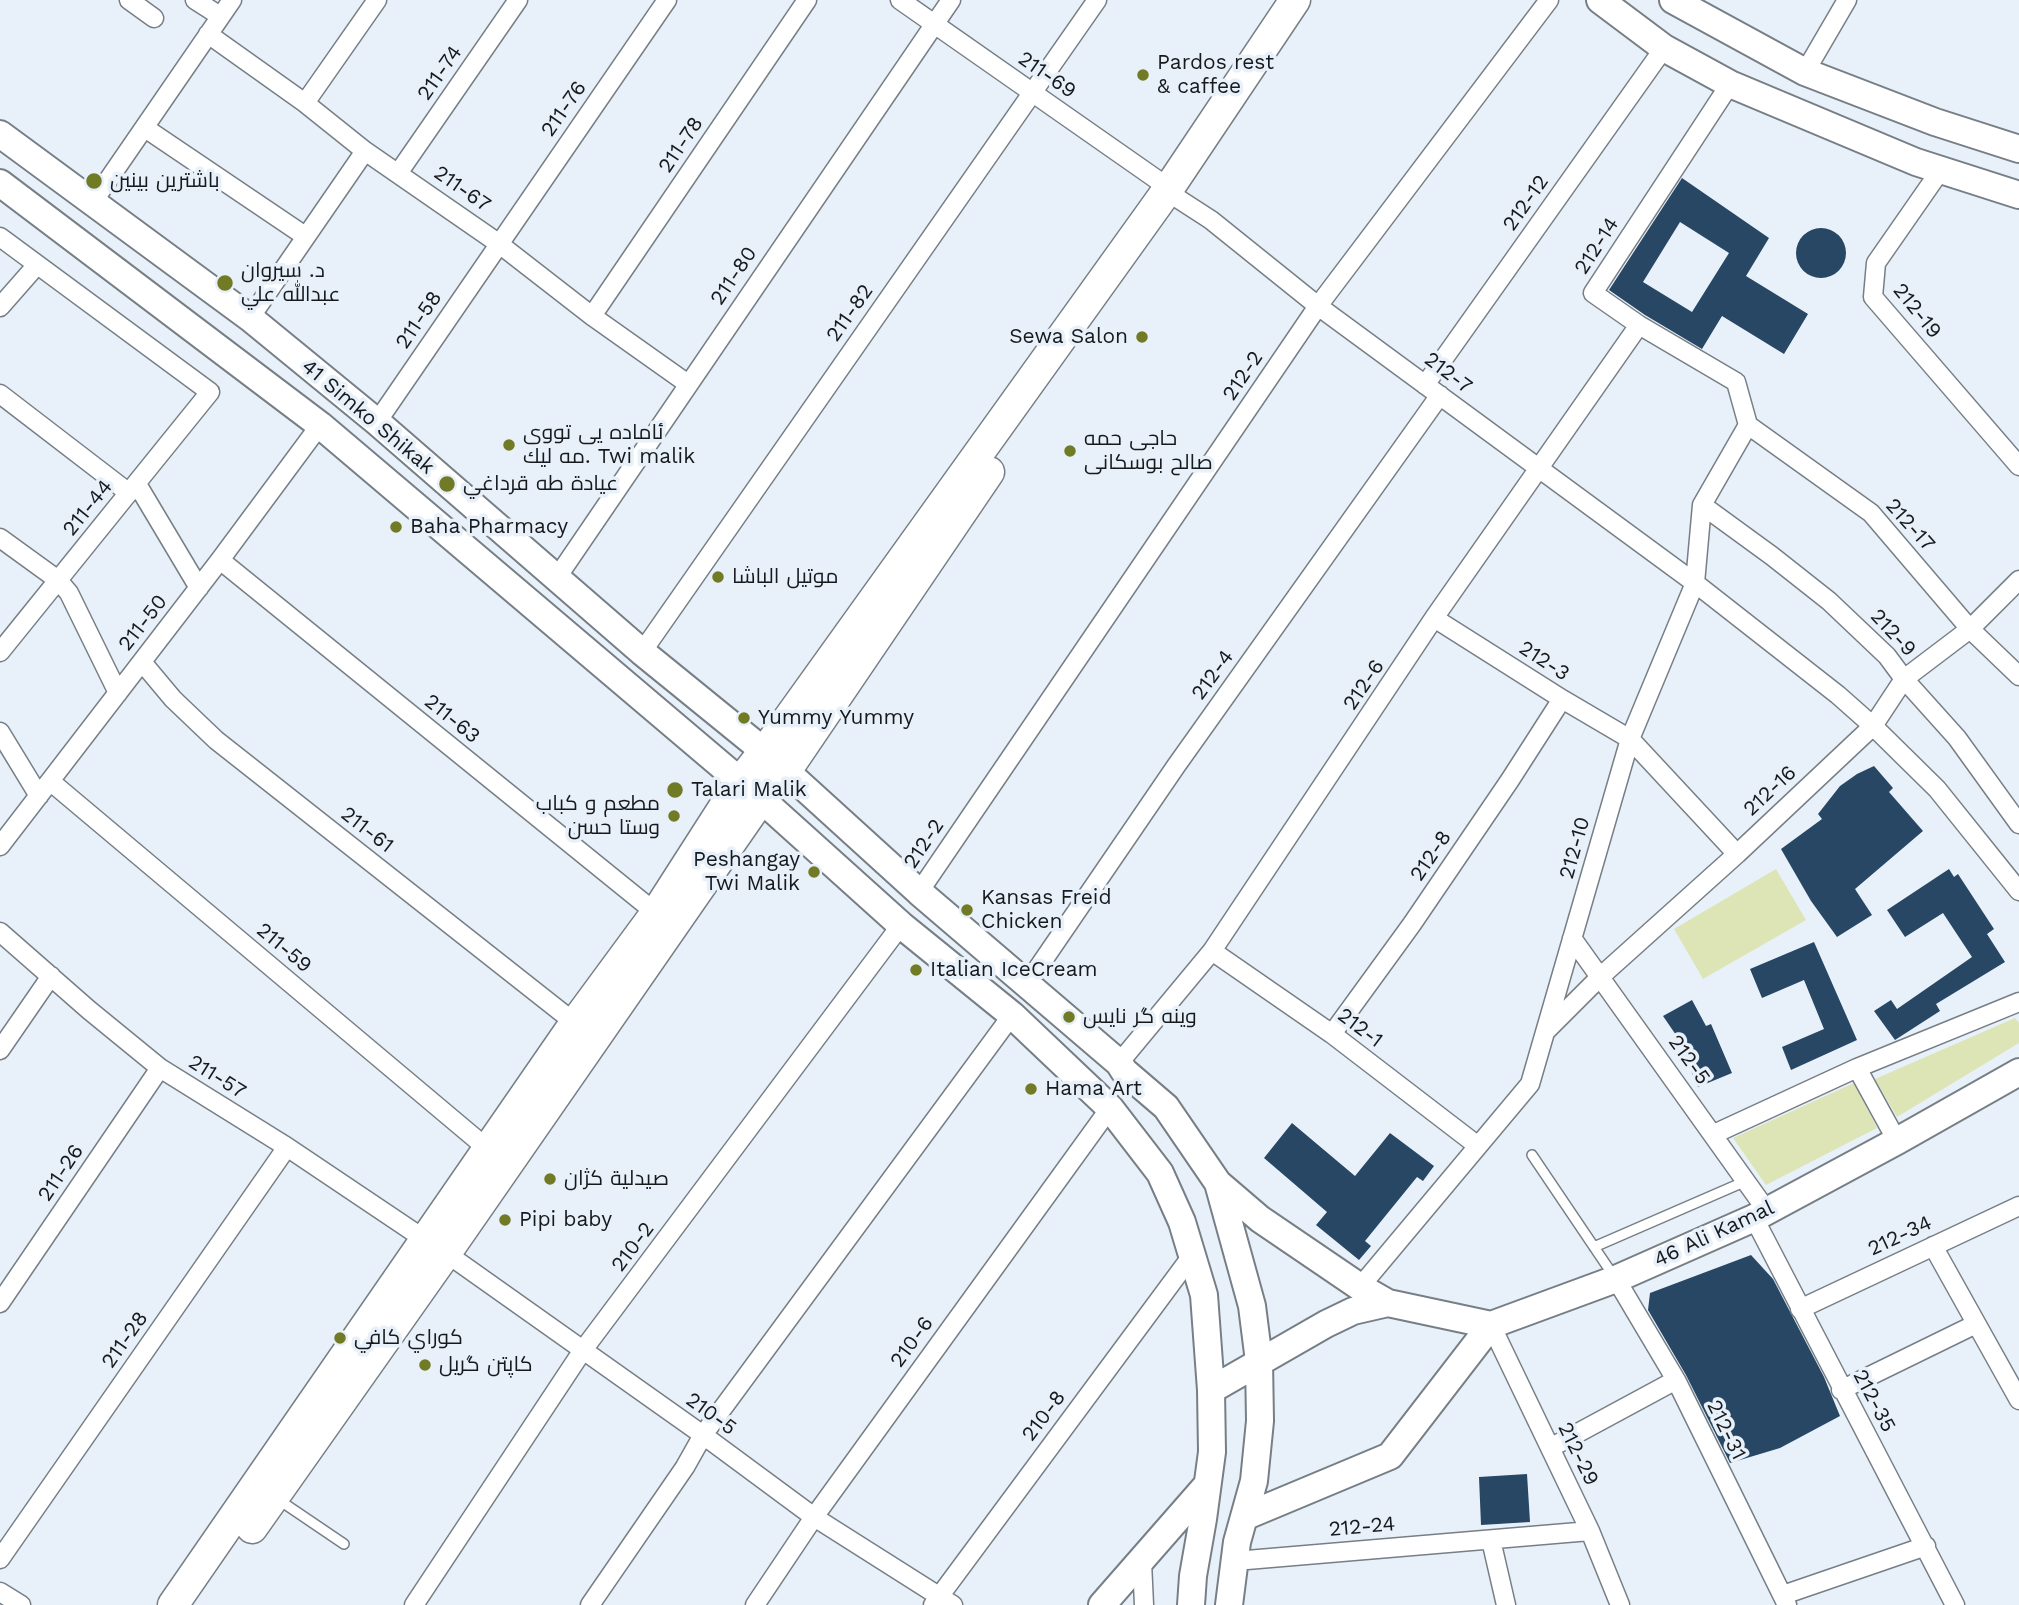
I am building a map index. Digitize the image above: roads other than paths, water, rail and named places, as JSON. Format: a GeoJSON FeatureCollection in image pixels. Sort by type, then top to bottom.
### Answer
{"type":"FeatureCollection","features":[{"type":"Feature","properties":{"kind":"main road"},"geometry":{"type":"LineString","coordinates":[[1173,193],[1295,0]]}},
{"type":"Feature","properties":{"kind":"main road"},"geometry":{"type":"LineString","coordinates":[[173,1605],[436,1247],[489,1150],[575,1023],[656,913],[775,761],[1173,193],[1315,0]]}},
{"type":"Feature","properties":{"kind":"main road"},"geometry":{"type":"LineString","coordinates":[[1600,0],[1664,48],[1730,84],[1916,162],[2011,192]]}},
{"type":"Feature","properties":{"kind":"main road"},"geometry":{"type":"LineString","coordinates":[[1687,4],[1805,72],[1936,122],[2016,143]]}},
{"type":"Feature","properties":{"kind":"main road"},"geometry":{"type":"LineString","coordinates":[[1856,137],[1872,130],[1876,123],[1874,98]]}},
{"type":"Feature","properties":{"kind":"main road"},"geometry":{"type":"LineString","coordinates":[[1916,162],[1913,149],[1917,134],[1924,127],[1936,122]]}},
{"type":"Feature","properties":{"kind":"main road","name":"41 Simko Shikak"},"geometry":{"type":"LineString","coordinates":[[0,134],[250,318],[377,422],[642,652],[775,761],[919,892],[1119,1063],[1124,1071],[1166,1107],[1218,1183]]}},
{"type":"Feature","properties":{"kind":"main road","name":"41 Simko Shikak"},"geometry":{"type":"LineString","coordinates":[[0,183],[320,425],[750,790],[901,925],[1012,1015],[1110,1108],[1160,1173],[1182,1222],[1204,1295],[1211,1390],[1212,1452],[1191,1605]]}},
{"type":"Feature","properties":{"kind":"main road"},"geometry":{"type":"LineString","coordinates":[[135,285],[162,253]]}},
{"type":"Feature","properties":{"kind":"main road"},"geometry":{"type":"LineString","coordinates":[[198,1605],[274,1497],[436,1247],[750,790]]}},
{"type":"Feature","properties":{"kind":"main road","name":"46 Ali Kamal"},"geometry":{"type":"LineString","coordinates":[[1491,1325],[1616,1279],[1760,1214],[2019,1072]]}},
{"type":"Feature","properties":{"kind":"main road"},"geometry":{"type":"LineString","coordinates":[[1218,1183],[1260,1219],[1388,1303],[1491,1325],[1390,1456],[1244,1517]]}},
{"type":"Feature","properties":{"kind":"main road"},"geometry":{"type":"LineString","coordinates":[[1218,1183],[1252,1306],[1259,1361],[1260,1421],[1254,1481],[1237,1542],[1229,1605]]}},
{"type":"Feature","properties":{"kind":"main road"},"geometry":{"type":"LineString","coordinates":[[1211,1390],[1353,1311],[1388,1303]]}},
{"type":"Feature","properties":{"kind":"main road"},"geometry":{"type":"LineString","coordinates":[[1102,1605],[1207,1485]]}},
{"type":"Feature","properties":{"kind":"street"},"geometry":{"type":"LineString","coordinates":[[129,0],[155,18]]}},
{"type":"Feature","properties":{"kind":"street"},"geometry":{"type":"LineString","coordinates":[[195,0],[220,16]]}},
{"type":"Feature","properties":{"kind":"street"},"geometry":{"type":"LineString","coordinates":[[93,202],[232,0]]}},
{"type":"Feature","properties":{"kind":"street"},"geometry":{"type":"LineString","coordinates":[[305,103],[377,0]]}},
{"type":"Feature","properties":{"kind":"street","name":"211-74"},"geometry":{"type":"LineString","coordinates":[[398,173],[518,0]]}},
{"type":"Feature","properties":{"kind":"street","name":"211-76"},"geometry":{"type":"LineString","coordinates":[[498,243],[667,0]]}},
{"type":"Feature","properties":{"kind":"street","name":"211-78"},"geometry":{"type":"LineString","coordinates":[[592,316],[807,0]]}},
{"type":"Feature","properties":{"kind":"street","name":"211-69"},"geometry":{"type":"LineString","coordinates":[[900,0],[1173,193]]}},
{"type":"Feature","properties":{"kind":"street","name":"211-80"},"geometry":{"type":"LineString","coordinates":[[556,579],[951,0]]}},
{"type":"Feature","properties":{"kind":"street","name":"211-82"},"geometry":{"type":"LineString","coordinates":[[642,652],[1097,0]]}},
{"type":"Feature","properties":{"kind":"street","name":"212-2"},"geometry":{"type":"LineString","coordinates":[[919,892],[1318,306],[1549,0]]}},
{"type":"Feature","properties":{"kind":"street"},"geometry":{"type":"LineString","coordinates":[[1805,72],[1847,0]]}},
{"type":"Feature","properties":{"kind":"street","name":"211-67"},"geometry":{"type":"LineString","coordinates":[[208,34],[688,384]]}},
{"type":"Feature","properties":{"kind":"street","name":"212-12"},"geometry":{"type":"LineString","coordinates":[[1425,385],[1664,48]]}},
{"type":"Feature","properties":{"kind":"street","name":"212-14"},"geometry":{"type":"LineString","coordinates":[[1730,84],[1593,293],[1639,325],[1735,382],[1748,425]]}},
{"type":"Feature","properties":{"kind":"street"},"geometry":{"type":"LineString","coordinates":[[145,128],[305,236]]}},
{"type":"Feature","properties":{"kind":"street"},"geometry":{"type":"LineString","coordinates":[[250,318],[365,151]]}},
{"type":"Feature","properties":{"kind":"street","name":"212-19"},"geometry":{"type":"LineString","coordinates":[[1940,171],[1876,263],[1873,297],[2019,466]]}},
{"type":"Feature","properties":{"kind":"street"},"geometry":{"type":"LineString","coordinates":[[2011,192],[2019,211]]}},
{"type":"Feature","properties":{"kind":"street","name":"212-7"},"geometry":{"type":"LineString","coordinates":[[1173,193],[1318,306],[1695,583]]}},
{"type":"Feature","properties":{"kind":"street"},"geometry":{"type":"LineString","coordinates":[[0,237],[36,266],[0,307]]}},
{"type":"Feature","properties":{"kind":"street","name":"211-58"},"geometry":{"type":"LineString","coordinates":[[377,422],[498,243]]}},
{"type":"Feature","properties":{"kind":"street","name":"211-44"},"geometry":{"type":"LineString","coordinates":[[0,652],[210,391],[36,266]]}},
{"type":"Feature","properties":{"kind":"street","name":"212-6"},"geometry":{"type":"LineString","coordinates":[[1119,1063],[1212,951],[1434,618],[1639,325]]}},
{"type":"Feature","properties":{"kind":"street"},"geometry":{"type":"LineString","coordinates":[[0,394],[133,488],[199,588]]}},
{"type":"Feature","properties":{"kind":"street","name":"212-4"},"geometry":{"type":"LineString","coordinates":[[1027,984],[1176,766],[1440,396]]}},
{"type":"Feature","properties":{"kind":"street","name":"211-50"},"geometry":{"type":"LineString","coordinates":[[0,846],[199,588],[320,425]]}},
{"type":"Feature","properties":{"kind":"street","name":"212-10"},"geometry":{"type":"LineString","coordinates":[[1360,1287],[1530,1084],[1630,739],[1695,583],[1702,505],[1748,425]]}},
{"type":"Feature","properties":{"kind":"street","name":"212-17"},"geometry":{"type":"LineString","coordinates":[[1748,425],[1871,513],[1970,629],[2019,676]]}},
{"type":"Feature","properties":{"kind":"street","name":"212-9"},"geometry":{"type":"LineString","coordinates":[[1702,505],[1829,601],[1887,656],[1957,738],[2019,824]]}},
{"type":"Feature","properties":{"kind":"street"},"geometry":{"type":"LineString","coordinates":[[0,538],[58,580],[69,593],[118,693]]}},
{"type":"Feature","properties":{"kind":"street","name":"211-63"},"geometry":{"type":"LineString","coordinates":[[220,560],[656,913]]}},
{"type":"Feature","properties":{"kind":"street","name":"212-16"},"geometry":{"type":"LineString","coordinates":[[1545,1032],[1600,976],[1737,854],[1873,726],[1904,679],[1970,629],[2019,580]]}},
{"type":"Feature","properties":{"kind":"street"},"geometry":{"type":"LineString","coordinates":[[1695,583],[1838,695],[1873,726],[1937,789],[2019,891]]}},
{"type":"Feature","properties":{"kind":"street","name":"212-3"},"geometry":{"type":"LineString","coordinates":[[1434,618],[1630,739]]}},
{"type":"Feature","properties":{"kind":"street","name":"211-61"},"geometry":{"type":"LineString","coordinates":[[142,662],[173,699],[216,740],[575,1023]]}},
{"type":"Feature","properties":{"kind":"street","name":"212-8"},"geometry":{"type":"LineString","coordinates":[[1332,1034],[1427,902],[1562,699]]}},
{"type":"Feature","properties":{"kind":"street","name":"211-59"},"geometry":{"type":"LineString","coordinates":[[0,732],[45,788],[489,1150]]}},
{"type":"Feature","properties":{"kind":"street"},"geometry":{"type":"LineString","coordinates":[[1630,739],[1737,854]]}},
{"type":"Feature","properties":{"kind":"street","name":"210-2"},"geometry":{"type":"LineString","coordinates":[[414,1605],[583,1350],[901,925]]}},
{"type":"Feature","properties":{"kind":"street","name":"211-57"},"geometry":{"type":"LineString","coordinates":[[0,932],[160,1068],[287,1147],[436,1247]]}},
{"type":"Feature","properties":{"kind":"street","name":"212-5"},"geometry":{"type":"LineString","coordinates":[[1572,938],[1714,1134],[1746,1181],[1760,1214]]}},
{"type":"Feature","properties":{"kind":"street","name":"212-1"},"geometry":{"type":"LineString","coordinates":[[1212,951],[1332,1034],[1478,1146]]}},
{"type":"Feature","properties":{"kind":"street"},"geometry":{"type":"LineString","coordinates":[[0,1050],[51,975]]}},
{"type":"Feature","properties":{"kind":"street"},"geometry":{"type":"LineString","coordinates":[[1714,1134],[1857,1068],[2019,1002]]}},
{"type":"Feature","properties":{"kind":"street"},"geometry":{"type":"LineString","coordinates":[[590,1605],[685,1467],[703,1435],[1012,1015]]}},
{"type":"Feature","properties":{"kind":"street","name":"211-26"},"geometry":{"type":"LineString","coordinates":[[0,1303],[160,1068]]}},
{"type":"Feature","properties":{"kind":"street"},"geometry":{"type":"LineString","coordinates":[[1857,1068],[1897,1141]]}},
{"type":"Feature","properties":{"kind":"street","name":"210-6"},"geometry":{"type":"LineString","coordinates":[[755,1605],[814,1517],[1110,1108]]}},
{"type":"Feature","properties":{"kind":"street","name":"211-28"},"geometry":{"type":"LineString","coordinates":[[0,1559],[287,1147]]}},
{"type":"Feature","properties":{"kind":"street","name":"212-34"},"geometry":{"type":"LineString","coordinates":[[1800,1309],[2019,1206]]}},
{"type":"Feature","properties":{"kind":"street","name":"212-35"},"geometry":{"type":"LineString","coordinates":[[1760,1214],[1800,1309],[1955,1605]]}},
{"type":"Feature","properties":{"kind":"street"},"geometry":{"type":"LineString","coordinates":[[1933,1246],[2019,1400]]}},
{"type":"Feature","properties":{"kind":"street","name":"210-5"},"geometry":{"type":"LineString","coordinates":[[436,1247],[703,1435],[814,1517],[942,1602]]}},
{"type":"Feature","properties":{"kind":"street","name":"210-8"},"geometry":{"type":"LineString","coordinates":[[942,1602],[1193,1254]]}},
{"type":"Feature","properties":{"kind":"street","name":"212-31"},"geometry":{"type":"LineString","coordinates":[[1616,1279],[1676,1380],[1785,1600]]}},
{"type":"Feature","properties":{"kind":"street"},"geometry":{"type":"LineString","coordinates":[[1841,1390],[1976,1324]]}},
{"type":"Feature","properties":{"kind":"street","name":"212-29"},"geometry":{"type":"LineString","coordinates":[[1491,1325],[1590,1531],[1620,1605]]}},
{"type":"Feature","properties":{"kind":"street"},"geometry":{"type":"LineString","coordinates":[[1550,1447],[1676,1380]]}},
{"type":"Feature","properties":{"kind":"street","name":"212-24"},"geometry":{"type":"LineString","coordinates":[[1236,1561],[1590,1531]]}},
{"type":"Feature","properties":{"kind":"street"},"geometry":{"type":"LineString","coordinates":[[1491,1540],[1506,1605]]}},
{"type":"Feature","properties":{"kind":"street"},"geometry":{"type":"LineString","coordinates":[[1785,1600],[1926,1546]]}},
{"type":"Feature","properties":{"kind":"street"},"geometry":{"type":"LineString","coordinates":[[1142,1562],[1144,1605]]}},
{"type":"Feature","properties":{"kind":"street"},"geometry":{"type":"LineString","coordinates":[[0,1592],[21,1605]]}},
{"type":"Feature","properties":{"kind":"lane"},"geometry":{"type":"LineString","coordinates":[[1532,1155],[1616,1279]]}},
{"type":"Feature","properties":{"kind":"lane"},"geometry":{"type":"LineString","coordinates":[[1594,1247],[1746,1181]]}},
{"type":"Feature","properties":{"kind":"lane"},"geometry":{"type":"LineString","coordinates":[[274,1497],[344,1544]]}},
{"type":"Feature","properties":{"kind":"place","name":"Pardos rest & caffee"},"geometry":{"type":"Point","coordinates":[1143,75]}},
{"type":"Feature","properties":{"kind":"place","name":"باشترين بينين"},"geometry":{"type":"Point","coordinates":[94,181]}},
{"type":"Feature","properties":{"kind":"place","name":"د. سيروان عبدالله علي"},"geometry":{"type":"Point","coordinates":[225,283]}},
{"type":"Feature","properties":{"kind":"place","name":"Sewa Salon"},"geometry":{"type":"Point","coordinates":[1142,337]}},
{"type":"Feature","properties":{"kind":"place","name":"ئاماده يى تووى مه ليك. Twi malik"},"geometry":{"type":"Point","coordinates":[509,445]}},
{"type":"Feature","properties":{"kind":"place","name":"حاجی حمه صالح بوسکانی"},"geometry":{"type":"Point","coordinates":[1070,451]}},
{"type":"Feature","properties":{"kind":"place","name":"عيادة طه قرداغي"},"geometry":{"type":"Point","coordinates":[447,484]}},
{"type":"Feature","properties":{"kind":"place","name":"Baha Pharmacy"},"geometry":{"type":"Point","coordinates":[396,527]}},
{"type":"Feature","properties":{"kind":"place","name":"موتيل الباشا"},"geometry":{"type":"Point","coordinates":[718,577]}},
{"type":"Feature","properties":{"kind":"place","name":"Yummy Yummy"},"geometry":{"type":"Point","coordinates":[744,718]}},
{"type":"Feature","properties":{"kind":"place","name":"Talari Malik"},"geometry":{"type":"Point","coordinates":[675,790]}},
{"type":"Feature","properties":{"kind":"place","name":"مطعم و کباب وستا حسن"},"geometry":{"type":"Point","coordinates":[674,816]}},
{"type":"Feature","properties":{"kind":"place","name":"Peshangay Twi Malik"},"geometry":{"type":"Point","coordinates":[814,872]}},
{"type":"Feature","properties":{"kind":"place","name":"Kansas Freid Chicken"},"geometry":{"type":"Point","coordinates":[967,910]}},
{"type":"Feature","properties":{"kind":"place","name":"Italian IceCream"},"geometry":{"type":"Point","coordinates":[916,970]}},
{"type":"Feature","properties":{"kind":"place","name":"وینه گر نایس"},"geometry":{"type":"Point","coordinates":[1069,1017]}},
{"type":"Feature","properties":{"kind":"place","name":"Hama Art"},"geometry":{"type":"Point","coordinates":[1031,1089]}},
{"type":"Feature","properties":{"kind":"place","name":"صيدلية كژان"},"geometry":{"type":"Point","coordinates":[550,1179]}},
{"type":"Feature","properties":{"kind":"place","name":"Pipi baby"},"geometry":{"type":"Point","coordinates":[505,1220]}},
{"type":"Feature","properties":{"kind":"place","name":"كوراي كافي"},"geometry":{"type":"Point","coordinates":[340,1338]}},
{"type":"Feature","properties":{"kind":"place","name":"کاپتن گریل"},"geometry":{"type":"Point","coordinates":[425,1365]}}]}
